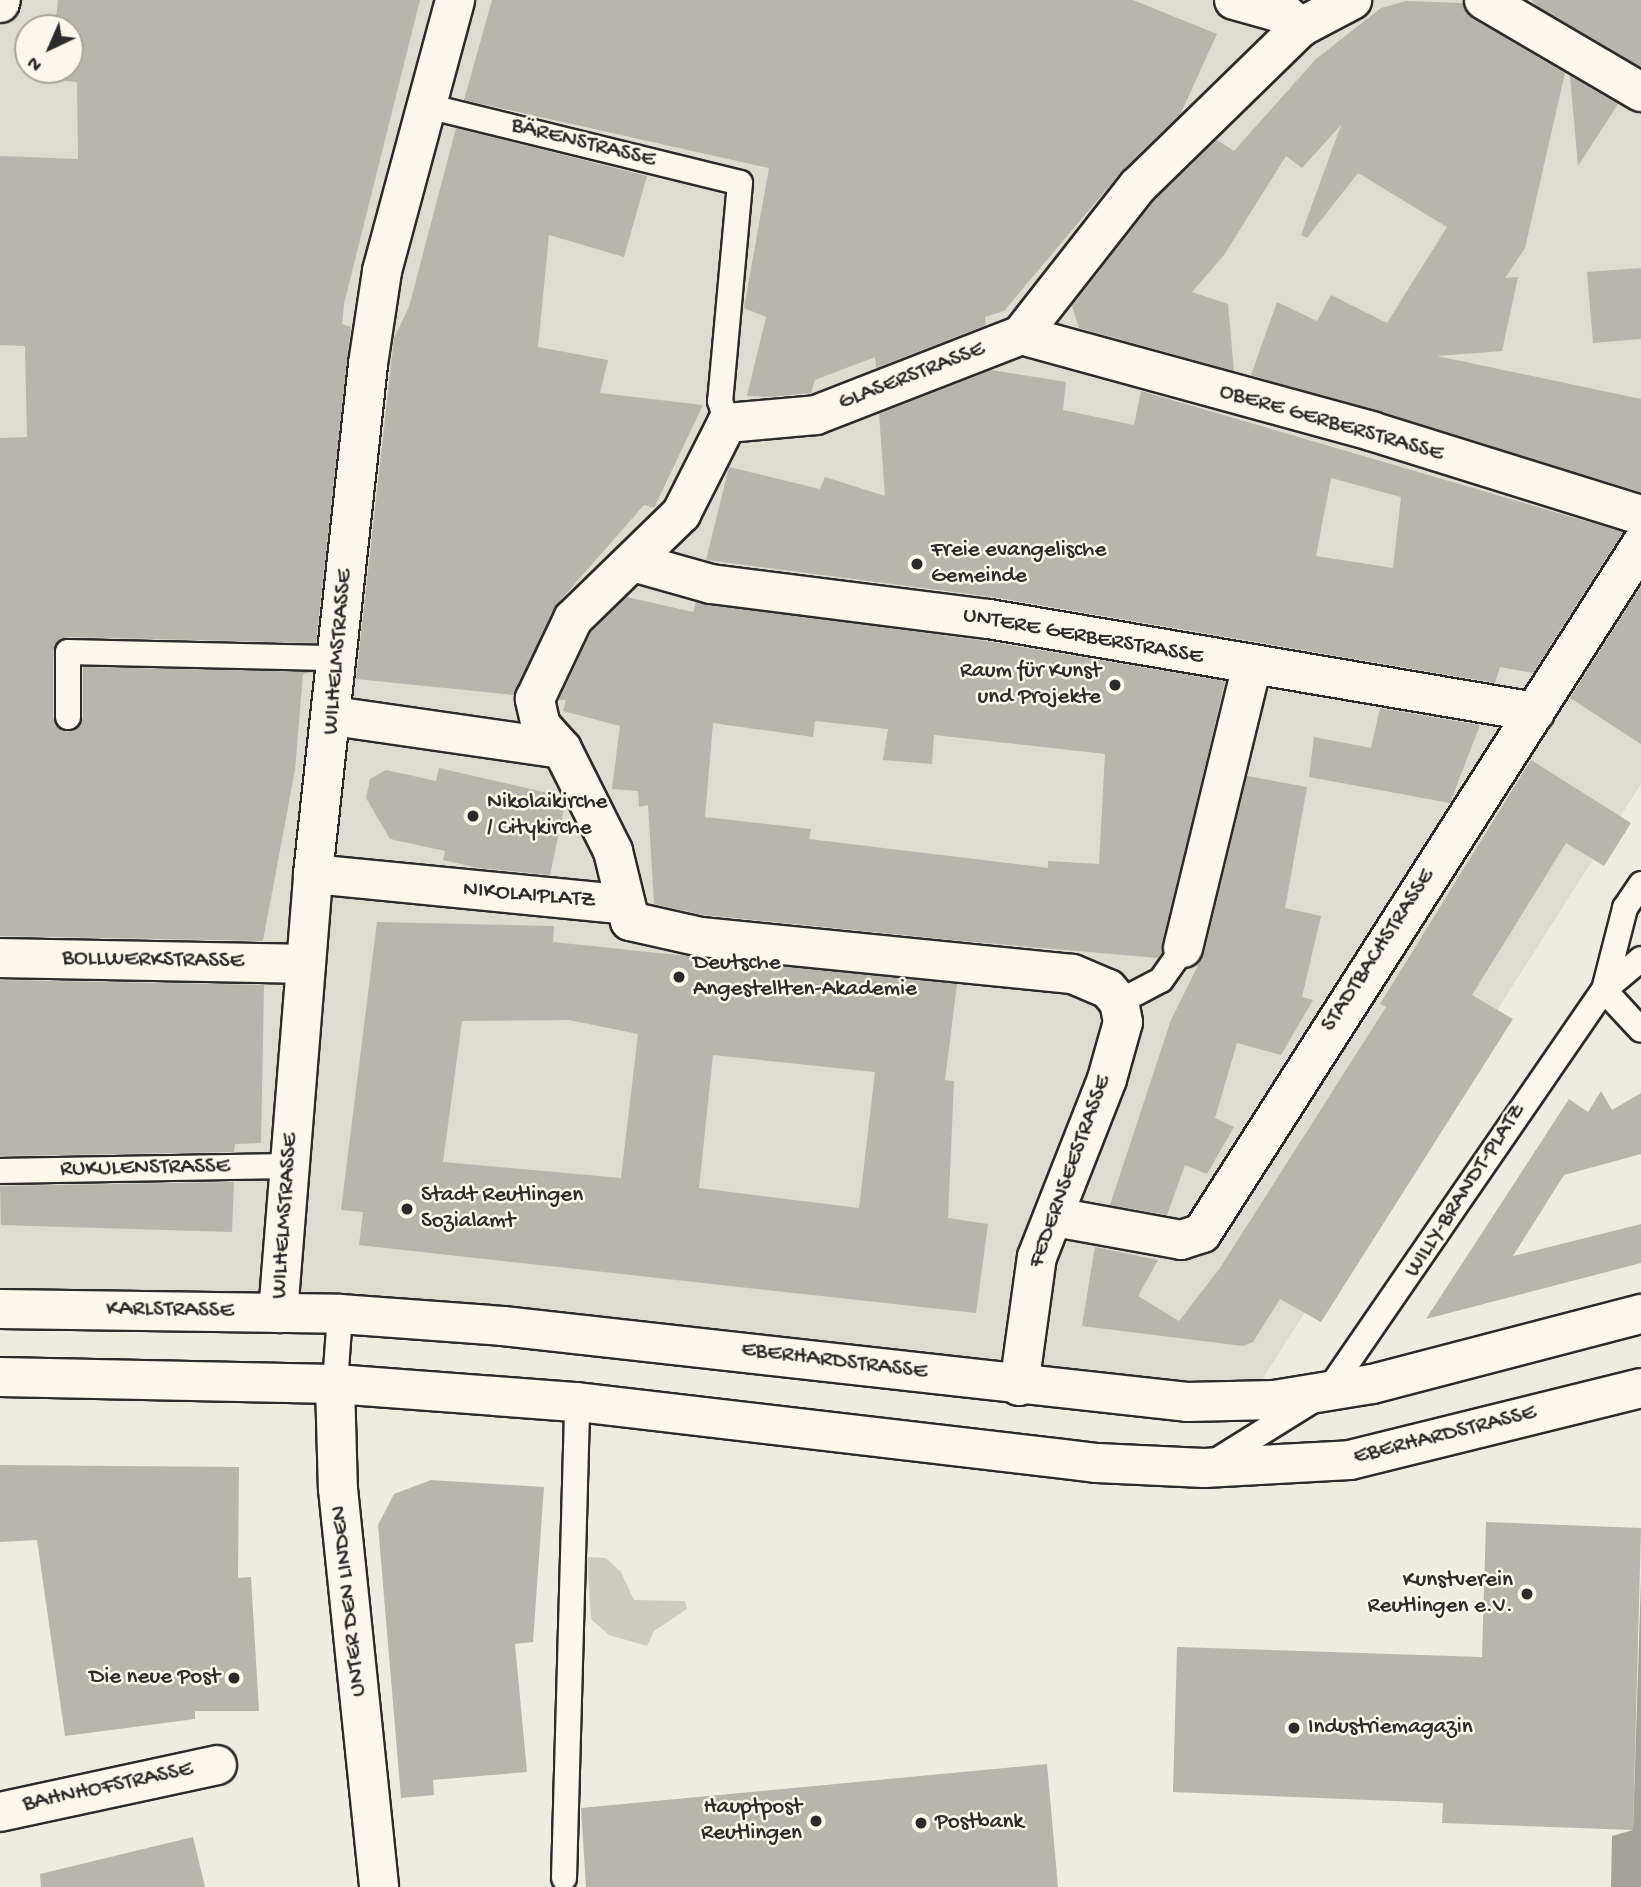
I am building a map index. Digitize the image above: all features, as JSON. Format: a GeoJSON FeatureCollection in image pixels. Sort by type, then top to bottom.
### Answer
{"type":"FeatureCollection","features":[{"type":"Feature","properties":{"kind":"street","name":"WILHELMSTRASSE"},"geometry":{"type":"LineString","coordinates":[[278,1313],[313,874],[334,716],[355,461],[382,271],[455,0]]}},
{"type":"Feature","properties":{"kind":"street"},"geometry":{"type":"LineString","coordinates":[[1234,0],[1285,14],[1301,27]]}},
{"type":"Feature","properties":{"kind":"street"},"geometry":{"type":"LineString","coordinates":[[1021,335],[1138,186],[1301,27],[1352,0]]}},
{"type":"Feature","properties":{"kind":"street"},"geometry":{"type":"LineString","coordinates":[[1484,0],[1641,92]]}},
{"type":"Feature","properties":{"kind":"street","name":"GLASERSTRASSE"},"geometry":{"type":"LineString","coordinates":[[727,422],[816,415],[1021,335]]}},
{"type":"Feature","properties":{"kind":"street","name":"OBERE GERBERSTRASSE"},"geometry":{"type":"LineString","coordinates":[[1021,335],[1371,431],[1641,516]]}},
{"type":"Feature","properties":{"kind":"street"},"geometry":{"type":"LineString","coordinates":[[633,562],[681,514],[727,422]]}},
{"type":"Feature","properties":{"kind":"street","name":"STADTBACHSTRASSE"},"geometry":{"type":"LineString","coordinates":[[1055,1217],[1181,1240],[1202,1233],[1641,544]]}},
{"type":"Feature","properties":{"kind":"street","name":"UNTERE GERBERSTRASSE"},"geometry":{"type":"LineString","coordinates":[[633,562],[711,584],[989,619],[1535,712]]}},
{"type":"Feature","properties":{"kind":"street","name":"NIKOLAIPLATZ"},"geometry":{"type":"LineString","coordinates":[[313,874],[621,904],[612,851],[562,749],[541,726],[535,699],[573,619],[633,562]]}},
{"type":"Feature","properties":{"kind":"street"},"geometry":{"type":"LineString","coordinates":[[1184,948],[1252,665]]}},
{"type":"Feature","properties":{"kind":"street"},"geometry":{"type":"LineString","coordinates":[[334,716],[562,749]]}},
{"type":"Feature","properties":{"kind":"street"},"geometry":{"type":"LineString","coordinates":[[621,904],[630,921],[649,930],[899,944],[1072,974],[1108,989],[1119,1002]]}},
{"type":"Feature","properties":{"kind":"street","name":"BOLLWERKSTRASSE"},"geometry":{"type":"LineString","coordinates":[[0,958],[305,964]]}},
{"type":"Feature","properties":{"kind":"street","name":"FEDERNSEESTRASSE"},"geometry":{"type":"LineString","coordinates":[[1019,1386],[1037,1257],[1055,1217],[1107,1079],[1123,1022],[1119,1002]]}},
{"type":"Feature","properties":{"kind":"street","name":"KARLSTRASSE"},"geometry":{"type":"LineString","coordinates":[[0,1309],[340,1314]]}},
{"type":"Feature","properties":{"kind":"street","name":"EBERHARDSTRASSE"},"geometry":{"type":"LineString","coordinates":[[340,1314],[701,1345],[1019,1386],[1187,1402],[1328,1391],[1641,1314]]}},
{"type":"Feature","properties":{"kind":"street"},"geometry":{"type":"LineString","coordinates":[[0,1377],[335,1384]]}},
{"type":"Feature","properties":{"kind":"street","name":"EBERHARDSTRASSE"},"geometry":{"type":"LineString","coordinates":[[335,1384],[577,1402],[1097,1463],[1204,1468],[1350,1460],[1641,1388]]}},
{"type":"Feature","properties":{"kind":"street","name":"UNTER DEN LINDEN"},"geometry":{"type":"LineString","coordinates":[[335,1384],[338,1489],[379,1887]]}},
{"type":"Feature","properties":{"kind":"street","name":"BAHNHOFSTRASSE"},"geometry":{"type":"LineString","coordinates":[[0,1812],[217,1765]]}},
{"type":"Feature","properties":{"kind":"lane","name":"BÄRENSTRASSE"},"geometry":{"type":"LineString","coordinates":[[427,106],[740,183],[720,401],[727,422]]}},
{"type":"Feature","properties":{"kind":"lane"},"geometry":{"type":"LineString","coordinates":[[68,717],[68,652],[338,658]]}},
{"type":"Feature","properties":{"kind":"lane","name":"WILLY-BRANDT-PLATZ"},"geometry":{"type":"LineString","coordinates":[[1604,990],[1625,908],[1641,884]]}},
{"type":"Feature","properties":{"kind":"lane"},"geometry":{"type":"LineString","coordinates":[[1119,1002],[1161,980],[1184,948]]}},
{"type":"Feature","properties":{"kind":"lane","name":"WILLY-BRANDT-PLATZ"},"geometry":{"type":"LineString","coordinates":[[1328,1391],[1604,990],[1641,960]]}},
{"type":"Feature","properties":{"kind":"lane"},"geometry":{"type":"LineString","coordinates":[[1604,990],[1641,1031]]}},
{"type":"Feature","properties":{"kind":"lane","name":"RUKULENSTRASSE"},"geometry":{"type":"LineString","coordinates":[[0,1171],[290,1166]]}},
{"type":"Feature","properties":{"kind":"lane","name":"UNTER DEN LINDEN"},"geometry":{"type":"LineString","coordinates":[[335,1384],[340,1314]]}},
{"type":"Feature","properties":{"kind":"lane","name":"EBERHARDSTRASSE"},"geometry":{"type":"LineString","coordinates":[[1204,1468],[1328,1391]]}},
{"type":"Feature","properties":{"kind":"lane"},"geometry":{"type":"LineString","coordinates":[[564,1878],[577,1402]]}},
{"type":"Feature","properties":{"kind":"shaded area"},"geometry":{"type":"Polygon","coordinates":[[[0,0],[1641,0],[1641,784],[1253,1394],[0,1296],[0,0]]]}},
{"type":"Feature","properties":{"kind":"shaded area"},"geometry":{"type":"Polygon","coordinates":[[[587,1557],[606,1558],[621,1572],[634,1600],[685,1601],[687,1609],[654,1631],[647,1646],[609,1635],[591,1619],[587,1557]]]}},
{"type":"Feature","properties":{"kind":"shaded area"},"geometry":{"type":"Polygon","coordinates":[[[1641,1579],[1641,1887],[1611,1887],[1612,1836],[1633,1830],[1641,1579]]]}},
{"type":"Feature","properties":{"kind":"building"},"geometry":{"type":"Polygon","coordinates":[[[58,0],[420,0],[344,304],[342,324],[351,327],[316,643],[68,637],[53,651],[53,718],[67,732],[83,718],[83,667],[313,672],[303,674],[295,770],[263,941],[0,936],[0,438],[27,437],[25,346],[0,345],[0,156],[78,159],[77,84],[84,84],[84,14],[56,14],[58,0]]]}},
{"type":"Feature","properties":{"kind":"building"},"geometry":{"type":"Polygon","coordinates":[[[492,0],[1133,0],[1217,34],[1180,115],[1121,172],[1004,311],[985,317],[986,325],[876,368],[875,357],[815,380],[811,393],[768,397],[747,396],[766,317],[744,308],[769,168],[464,100],[492,0]]]}},
{"type":"Feature","properties":{"kind":"building"},"geometry":{"type":"Polygon","coordinates":[[[1531,0],[1641,0],[1641,67],[1537,6],[1531,0]]]}},
{"type":"Feature","properties":{"kind":"building"},"geometry":{"type":"Polygon","coordinates":[[[1406,1],[1463,3],[1473,19],[1565,73],[1525,248],[1505,278],[1518,277],[1502,351],[1437,356],[1641,399],[1641,492],[1251,375],[1277,302],[1317,321],[1331,295],[1387,323],[1447,227],[1358,173],[1307,238],[1301,235],[1341,125],[1302,168],[1286,156],[1224,255],[1192,292],[1228,304],[1234,371],[1079,328],[1072,306],[1154,201],[1217,140],[1234,151],[1316,59],[1381,8],[1406,1]]]}},
{"type":"Feature","properties":{"kind":"building"},"geometry":{"type":"Polygon","coordinates":[[[1570,76],[1618,104],[1578,166],[1570,76]]]}},
{"type":"Feature","properties":{"kind":"building"},"geometry":{"type":"Polygon","coordinates":[[[456,128],[647,176],[624,257],[549,235],[538,347],[608,360],[600,393],[703,405],[654,508],[644,505],[557,604],[514,695],[356,679],[394,338],[409,307],[456,128]]]}},
{"type":"Feature","properties":{"kind":"building"},"geometry":{"type":"Polygon","coordinates":[[[1641,268],[1641,339],[1593,343],[1587,272],[1641,268]]]}},
{"type":"Feature","properties":{"kind":"building"},"geometry":{"type":"Polygon","coordinates":[[[991,370],[1066,382],[1063,410],[1134,425],[1141,391],[1623,532],[1533,673],[1500,667],[1495,683],[993,597],[706,560],[729,467],[820,489],[825,477],[885,496],[879,414],[991,370]],[[1331,478],[1316,556],[1393,568],[1401,497],[1331,478]]]}},
{"type":"Feature","properties":{"kind":"building"},"geometry":{"type":"Polygon","coordinates":[[[1641,586],[1641,744],[1570,698],[1641,586]]]}},
{"type":"Feature","properties":{"kind":"building"},"geometry":{"type":"Polygon","coordinates":[[[627,597],[693,612],[696,602],[986,641],[1225,681],[1162,952],[1158,958],[962,941],[704,915],[654,904],[648,805],[639,807],[638,791],[612,789],[620,726],[563,711],[566,700],[559,700],[591,632],[627,597]],[[815,721],[813,737],[713,723],[705,817],[811,829],[809,839],[1048,868],[1048,861],[1099,864],[1105,754],[934,735],[932,764],[883,760],[888,729],[815,721]]]}},
{"type":"Feature","properties":{"kind":"building"},"geometry":{"type":"Polygon","coordinates":[[[1380,708],[1480,725],[1450,803],[1309,777],[1314,737],[1371,748],[1380,708]]]}},
{"type":"Feature","properties":{"kind":"building"},"geometry":{"type":"Polygon","coordinates":[[[1531,760],[1631,823],[1604,866],[1566,843],[1472,995],[1513,1019],[1321,1322],[1280,1299],[1253,1342],[1243,1346],[1082,1326],[1095,1247],[1158,1260],[1138,1296],[1179,1321],[1220,1268],[1386,1007],[1380,1004],[1531,760]]]}},
{"type":"Feature","properties":{"kind":"building","name":"Nikolaikirche / Citykirche"},"geometry":{"type":"Polygon","coordinates":[[[439,768],[561,796],[565,804],[550,875],[479,868],[443,860],[445,851],[390,839],[366,798],[370,779],[386,770],[436,781],[439,768]]]}},
{"type":"Feature","properties":{"kind":"building"},"geometry":{"type":"Polygon","coordinates":[[[1247,776],[1307,787],[1285,908],[1321,916],[1302,997],[1313,1000],[1281,1055],[1237,1043],[1215,1118],[1234,1127],[1207,1174],[1185,1165],[1167,1215],[1110,1205],[1171,1020],[1204,953],[1247,776]]]}},
{"type":"Feature","properties":{"kind":"building"},"geometry":{"type":"Polygon","coordinates":[[[377,922],[554,926],[553,942],[957,984],[945,1080],[954,1081],[948,1218],[988,1224],[976,1313],[359,1245],[363,1212],[341,1210],[377,922]],[[569,1020],[462,1021],[443,1162],[621,1178],[638,1034],[569,1020]],[[713,1055],[699,1188],[859,1208],[875,1072],[713,1055]]]}},
{"type":"Feature","properties":{"kind":"building"},"geometry":{"type":"Polygon","coordinates":[[[0,980],[264,985],[261,1143],[235,1144],[234,1152],[0,1156],[0,980]]]}},
{"type":"Feature","properties":{"kind":"building"},"geometry":{"type":"Polygon","coordinates":[[[1601,1091],[1612,1110],[1641,1093],[1641,1154],[1564,1175],[1513,1256],[1641,1224],[1641,1263],[1426,1319],[1569,1099],[1588,1112],[1601,1091]]]}},
{"type":"Feature","properties":{"kind":"building"},"geometry":{"type":"Polygon","coordinates":[[[234,1182],[232,1232],[1,1225],[0,1186],[234,1182]]]}},
{"type":"Feature","properties":{"kind":"building"},"geometry":{"type":"Polygon","coordinates":[[[0,1465],[239,1467],[238,1578],[251,1577],[259,1711],[195,1711],[195,1719],[65,1736],[37,1540],[0,1542],[0,1465]]]}},
{"type":"Feature","properties":{"kind":"building"},"geometry":{"type":"Polygon","coordinates":[[[431,1480],[544,1487],[533,1642],[515,1644],[527,1772],[433,1780],[434,1795],[401,1798],[378,1525],[394,1494],[431,1480]]]}},
{"type":"Feature","properties":{"kind":"building"},"geometry":{"type":"Polygon","coordinates":[[[1486,1522],[1641,1528],[1633,1830],[1442,1823],[1443,1803],[1173,1792],[1177,1647],[1482,1657],[1486,1522]]]}},
{"type":"Feature","properties":{"kind":"building","name":"Hauptpost Reutlingen"},"geometry":{"type":"Polygon","coordinates":[[[1047,1764],[1058,1887],[586,1887],[581,1808],[1047,1764]]]}},
{"type":"Feature","properties":{"kind":"building"},"geometry":{"type":"Polygon","coordinates":[[[193,1837],[205,1887],[41,1887],[40,1874],[193,1837]]]}},
{"type":"Feature","properties":{"kind":"place","name":"Freie evangelische Gemeinde"},"geometry":{"type":"Point","coordinates":[917,564]}},
{"type":"Feature","properties":{"kind":"place","name":"Raum für Kunst und Projekte"},"geometry":{"type":"Point","coordinates":[1115,685]}},
{"type":"Feature","properties":{"kind":"place","name":"Nikolaikirche / Citykirche"},"geometry":{"type":"Point","coordinates":[473,816]}},
{"type":"Feature","properties":{"kind":"place","name":"Deutsche Angestellten-Akademie"},"geometry":{"type":"Point","coordinates":[679,977]}},
{"type":"Feature","properties":{"kind":"place","name":"Stadt Reutlingen Sozialamt"},"geometry":{"type":"Point","coordinates":[407,1209]}},
{"type":"Feature","properties":{"kind":"place","name":"Kunstverein Reutlingen e.V."},"geometry":{"type":"Point","coordinates":[1527,1594]}},
{"type":"Feature","properties":{"kind":"place","name":"Die neue Post"},"geometry":{"type":"Point","coordinates":[234,1678]}},
{"type":"Feature","properties":{"kind":"place","name":"Industriemagazin"},"geometry":{"type":"Point","coordinates":[1294,1728]}},
{"type":"Feature","properties":{"kind":"place","name":"Hauptpost Reutlingen"},"geometry":{"type":"Point","coordinates":[816,1821]}},
{"type":"Feature","properties":{"kind":"place","name":"Postbank"},"geometry":{"type":"Point","coordinates":[921,1823]}}]}
